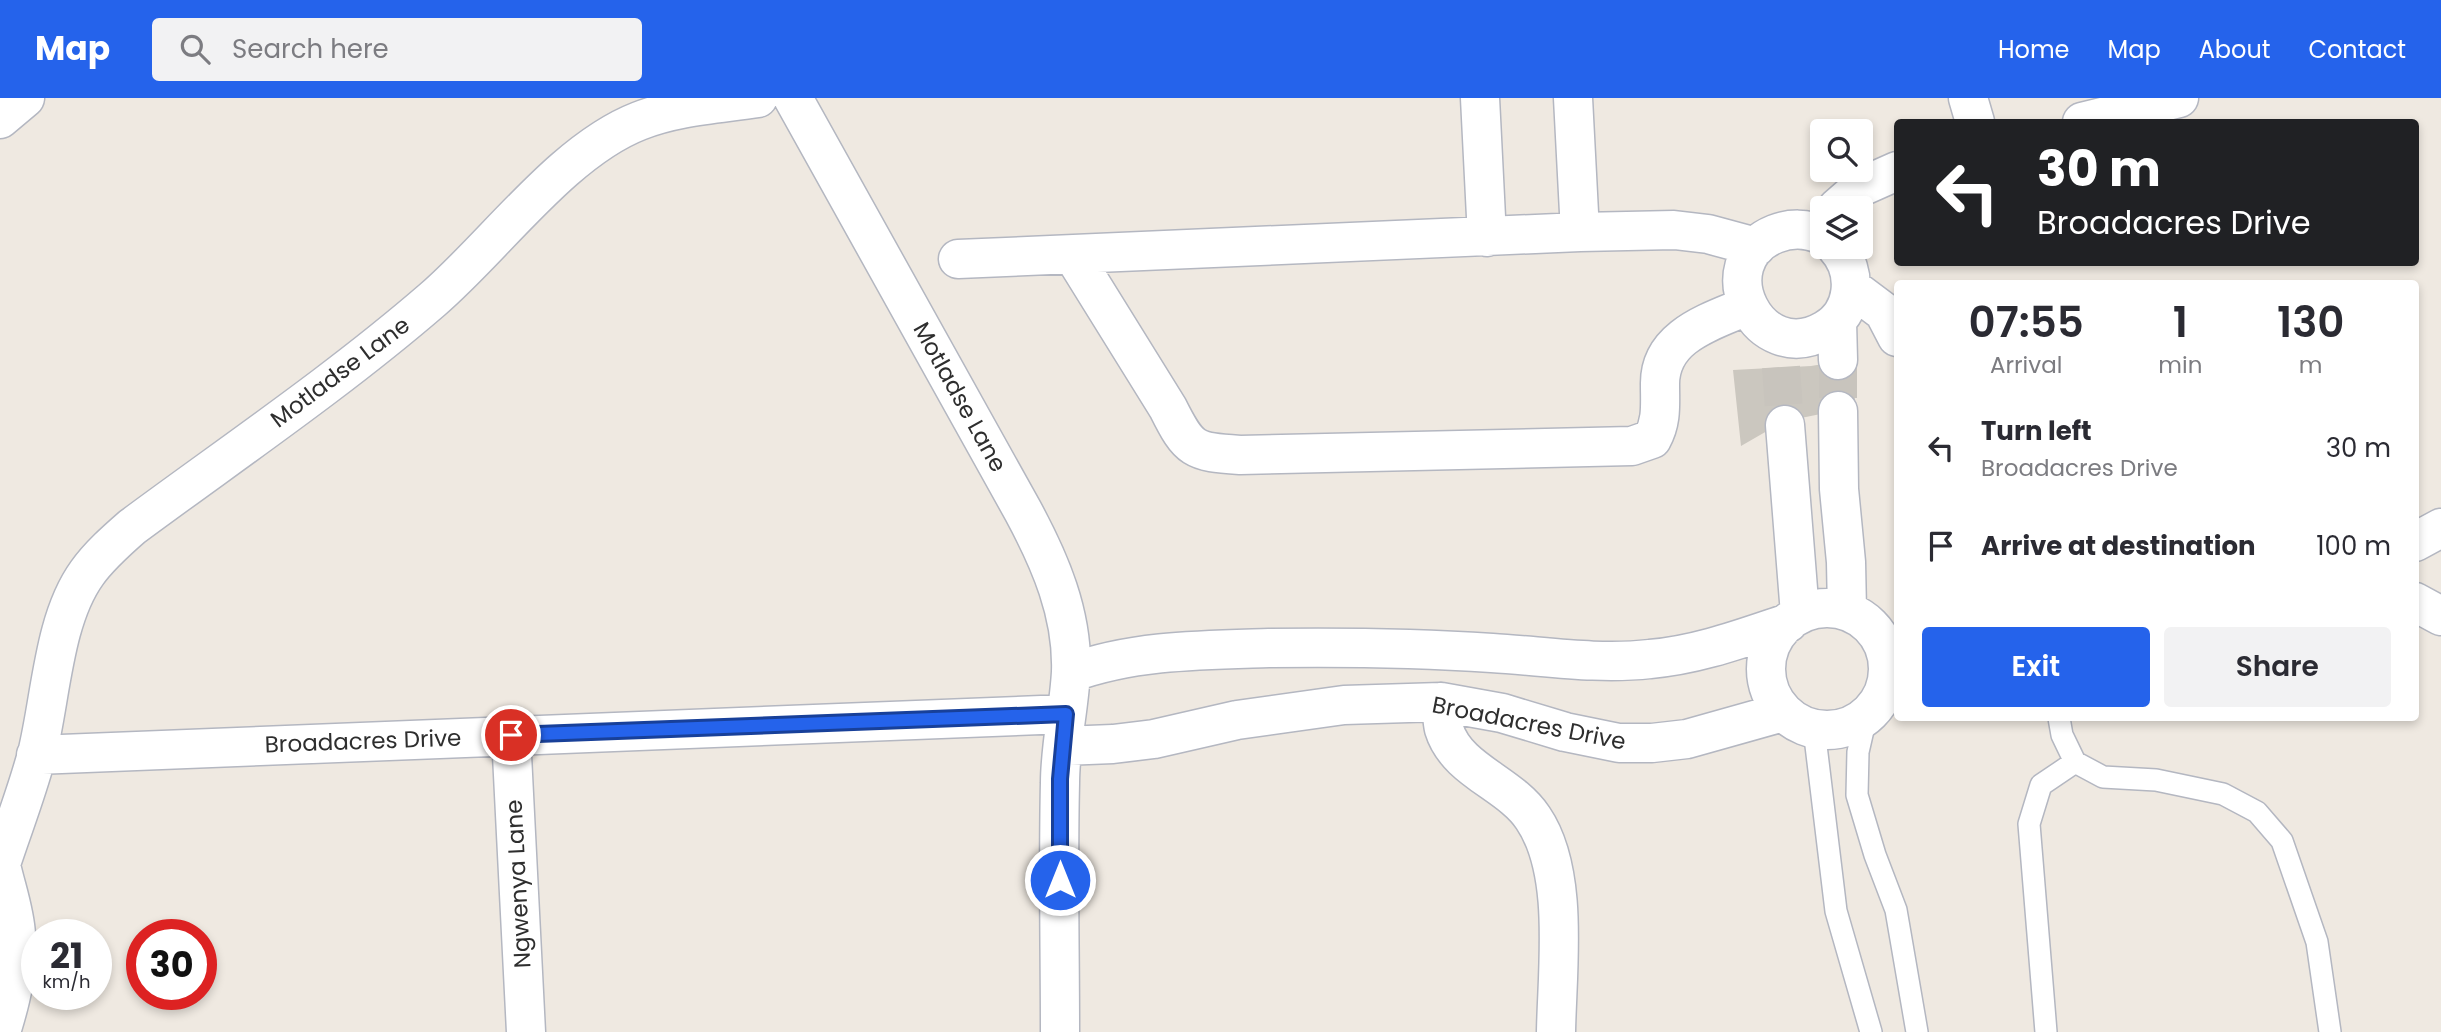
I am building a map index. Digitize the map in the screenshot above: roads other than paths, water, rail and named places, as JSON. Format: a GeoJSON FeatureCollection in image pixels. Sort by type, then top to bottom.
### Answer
{"type":"FeatureCollection","features":[{"type":"Feature","properties":{"kind":"street"},"geometry":{"type":"LineString","coordinates":[[0,118],[25,98]]}},
{"type":"Feature","properties":{"kind":"street","name":"Motladse Lane"},"geometry":{"type":"LineString","coordinates":[[0,866],[37,755],[65,618],[87,573],[108,548],[132,527],[392,334],[468,268],[533,200],[603,140],[639,121],[682,109],[758,98]]}},
{"type":"Feature","properties":{"kind":"street","name":"Motladse Lane"},"geometry":{"type":"LineString","coordinates":[[793,98],[1042,546],[1059,589],[1071,645],[1071,673],[1060,779],[1060,1032]]}},
{"type":"Feature","properties":{"kind":"street"},"geometry":{"type":"LineString","coordinates":[[1480,98],[1487,237]]}},
{"type":"Feature","properties":{"kind":"street"},"geometry":{"type":"LineString","coordinates":[[1573,98],[1580,232]]}},
{"type":"Feature","properties":{"kind":"street"},"geometry":{"type":"LineString","coordinates":[[1968,98],[1974,119]]}},
{"type":"Feature","properties":{"kind":"street"},"geometry":{"type":"LineString","coordinates":[[2094,119],[2179,98]]}},
{"type":"Feature","properties":{"kind":"street"},"geometry":{"type":"LineString","coordinates":[[1854,196],[1861,187],[1894,172]]}},
{"type":"Feature","properties":{"kind":"street"},"geometry":{"type":"LineString","coordinates":[[1810,229],[1783,230],[1756,247],[1742,275],[1747,306],[1781,351],[1795,338],[1825,330],[1844,305]]}},
{"type":"Feature","properties":{"kind":"street"},"geometry":{"type":"LineString","coordinates":[[958,259],[1674,230],[1708,234],[1756,247]]}},
{"type":"Feature","properties":{"kind":"street"},"geometry":{"type":"LineString","coordinates":[[1073,255],[1189,444],[1207,453],[1240,456],[1632,446],[1651,439],[1658,428],[1660,380],[1669,352],[1689,331],[1747,306]]}},
{"type":"Feature","properties":{"kind":"street"},"geometry":{"type":"LineString","coordinates":[[1838,360],[1850,270],[1845,259]]}},
{"type":"Feature","properties":{"kind":"street"},"geometry":{"type":"LineString","coordinates":[[1844,305],[1884,312],[1894,331]]}},
{"type":"Feature","properties":{"kind":"street"},"geometry":{"type":"LineString","coordinates":[[1785,425],[1794,618],[1775,638],[1767,657],[1766,676],[1772,696],[1799,721],[1833,730],[1850,726],[1883,697],[1888,673],[1888,658],[1883,644],[1846,562],[1839,489],[1838,411]]}},
{"type":"Feature","properties":{"kind":"street"},"geometry":{"type":"LineString","coordinates":[[1790,494],[1839,489]]}},
{"type":"Feature","properties":{"kind":"street"},"geometry":{"type":"LineString","coordinates":[[2419,540],[2441,528]]}},
{"type":"Feature","properties":{"kind":"street"},"geometry":{"type":"LineString","coordinates":[[2419,552],[2441,550]]}},
{"type":"Feature","properties":{"kind":"street"},"geometry":{"type":"LineString","coordinates":[[2419,600],[2441,600]]}},
{"type":"Feature","properties":{"kind":"street"},"geometry":{"type":"LineString","coordinates":[[2419,602],[2441,616]]}},
{"type":"Feature","properties":{"kind":"street"},"geometry":{"type":"LineString","coordinates":[[1071,673],[1118,658],[1223,649],[1329,647],[1490,652],[1606,662],[1688,654],[1816,609],[1831,608],[1873,623]]}},
{"type":"Feature","properties":{"kind":"street"},"geometry":{"type":"LineString","coordinates":[[1441,702],[1443,726],[1455,751],[1519,800],[1542,832],[1549,853],[1559,909],[1556,1032]]}},
{"type":"Feature","properties":{"kind":"street","name":"Broadacres Drive"},"geometry":{"type":"LineString","coordinates":[[37,755],[511,735],[1065,730],[1113,744],[1154,739],[1237,720],[1344,705],[1441,702],[1502,713],[1565,732],[1619,743],[1687,739],[1799,721]]}},
{"type":"Feature","properties":{"kind":"street","name":"Ngwenya Lane"},"geometry":{"type":"LineString","coordinates":[[511,735],[526,1032]]}},
{"type":"Feature","properties":{"kind":"street"},"geometry":{"type":"LineString","coordinates":[[0,866],[16,934],[17,968],[1,1032]]}},
{"type":"Feature","properties":{"kind":"lane"},"geometry":{"type":"LineString","coordinates":[[1883,697],[1858,752],[1857,795],[1896,911],[1917,1032]]}},
{"type":"Feature","properties":{"kind":"lane"},"geometry":{"type":"LineString","coordinates":[[1799,721],[1836,911],[1871,1032]]}},
{"type":"Feature","properties":{"kind":"lane"},"geometry":{"type":"LineString","coordinates":[[2060,721],[2062,736],[2075,762],[2103,777],[2156,780],[2222,794],[2257,812],[2282,841],[2318,942],[2330,1032]]}},
{"type":"Feature","properties":{"kind":"lane"},"geometry":{"type":"LineString","coordinates":[[2046,1032],[2029,824],[2041,785],[2075,762]]}},
{"type":"Feature","properties":{"kind":"tunnel"},"geometry":{"type":"LineString","coordinates":[[1838,360],[1838,411]]}},
{"type":"Feature","properties":{"kind":"tunnel"},"geometry":{"type":"LineString","coordinates":[[1781,367],[1785,425]]}}]}
